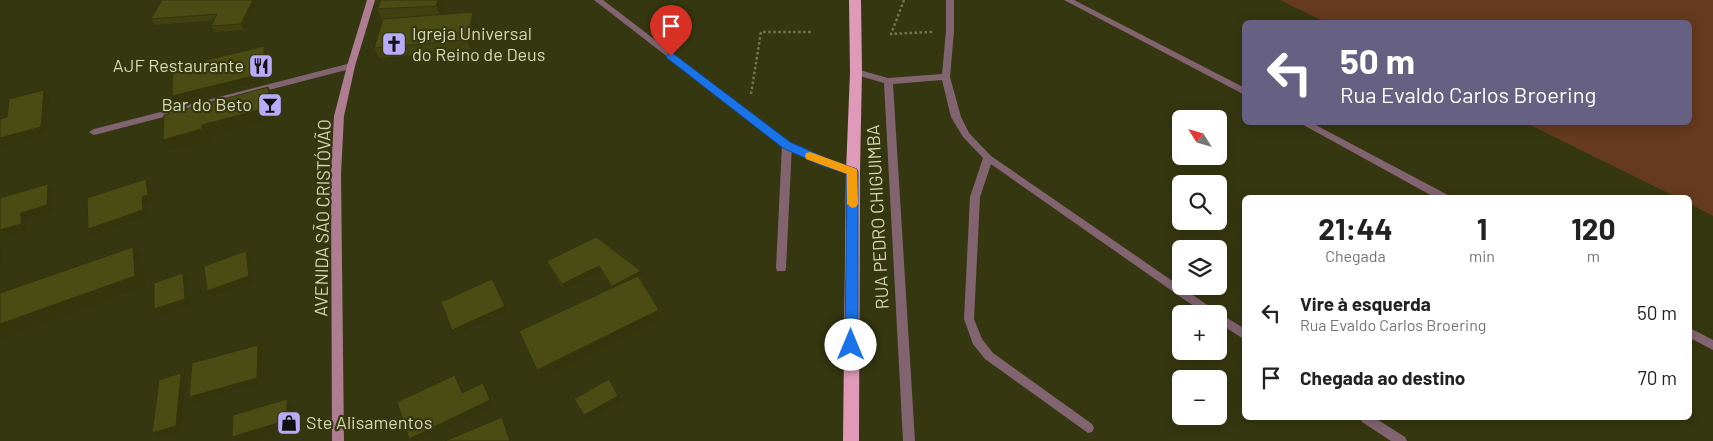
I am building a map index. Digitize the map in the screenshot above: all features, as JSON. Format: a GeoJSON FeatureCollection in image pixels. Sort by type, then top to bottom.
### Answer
{"type":"FeatureCollection","features":[{"type":"Feature","properties":{"kind":"highway"},"geometry":{"type":"LineString","coordinates":[[851,441],[853,172],[856,72],[855,0]]}},
{"type":"Feature","properties":{"kind":"main road","name":"AVENIDA SÃO CRISTÓVÃO"},"geometry":{"type":"LineString","coordinates":[[338,441],[336,174],[339,116],[351,66],[371,0]]}},
{"type":"Feature","properties":{"kind":"street"},"geometry":{"type":"LineString","coordinates":[[598,0],[786,145],[824,162],[853,172]]}},
{"type":"Feature","properties":{"kind":"street"},"geometry":{"type":"LineString","coordinates":[[950,0],[950,31],[946,77],[956,118],[966,135],[988,158],[1201,305]]}},
{"type":"Feature","properties":{"kind":"street"},"geometry":{"type":"LineString","coordinates":[[1068,0],[1242,90]]}},
{"type":"Feature","properties":{"kind":"street"},"geometry":{"type":"LineString","coordinates":[[94,132],[351,66]]}},
{"type":"Feature","properties":{"kind":"street"},"geometry":{"type":"LineString","coordinates":[[856,72],[888,81],[946,77]]}},
{"type":"Feature","properties":{"kind":"street","name":"RUA PEDRO CHIGUIMBA"},"geometry":{"type":"LineString","coordinates":[[888,81],[909,441]]}},
{"type":"Feature","properties":{"kind":"street"},"geometry":{"type":"LineString","coordinates":[[1308,125],[1439,195]]}},
{"type":"Feature","properties":{"kind":"street"},"geometry":{"type":"LineString","coordinates":[[781,268],[786,145]]}},
{"type":"Feature","properties":{"kind":"street"},"geometry":{"type":"LineString","coordinates":[[988,158],[975,197],[969,319],[977,341],[989,356],[1088,428]]}},
{"type":"Feature","properties":{"kind":"street"},"geometry":{"type":"LineString","coordinates":[[1227,323],[1242,333]]}},
{"type":"Feature","properties":{"kind":"street"},"geometry":{"type":"LineString","coordinates":[[1692,334],[1713,346]]}},
{"type":"Feature","properties":{"kind":"street"},"geometry":{"type":"LineString","coordinates":[[1369,420],[1401,441]]}},
{"type":"Feature","properties":{"kind":"path"},"geometry":{"type":"LineString","coordinates":[[904,0],[891,34],[950,31]]}},
{"type":"Feature","properties":{"kind":"path"},"geometry":{"type":"LineString","coordinates":[[748,114],[760,32],[811,32]]}},
{"type":"Feature","properties":{"kind":"shaded area"},"geometry":{"type":"Polygon","coordinates":[[[1280,0],[1713,0],[1713,216],[1692,205],[1692,195],[1672,195],[1530,125],[1692,125],[1692,20],[1321,20],[1280,0]]]}},
{"type":"Feature","properties":{"kind":"building"},"geometry":{"type":"Polygon","coordinates":[[[162,0],[253,0],[241,24],[211,26],[217,14],[151,19],[162,0]]]}},
{"type":"Feature","properties":{"kind":"building"},"geometry":{"type":"Polygon","coordinates":[[[381,0],[438,0],[436,6],[377,9],[381,0]]]}},
{"type":"Feature","properties":{"kind":"building"},"geometry":{"type":"Polygon","coordinates":[[[473,12],[467,40],[374,48],[383,19],[473,12]]]}},
{"type":"Feature","properties":{"kind":"building"},"geometry":{"type":"Polygon","coordinates":[[[264,46],[265,73],[172,96],[173,68],[264,46]]]}},
{"type":"Feature","properties":{"kind":"building"},"geometry":{"type":"Polygon","coordinates":[[[268,87],[270,107],[202,125],[202,129],[163,140],[164,115],[268,87]]]}},
{"type":"Feature","properties":{"kind":"building"},"geometry":{"type":"Polygon","coordinates":[[[44,90],[41,127],[0,138],[0,119],[7,117],[9,99],[44,90]]]}},
{"type":"Feature","properties":{"kind":"building"},"geometry":{"type":"Polygon","coordinates":[[[146,179],[148,195],[142,197],[143,210],[88,229],[87,198],[146,179]]]}},
{"type":"Feature","properties":{"kind":"building"},"geometry":{"type":"Polygon","coordinates":[[[48,184],[47,205],[21,213],[21,224],[0,230],[0,198],[48,184]]]}},
{"type":"Feature","properties":{"kind":"building"},"geometry":{"type":"Polygon","coordinates":[[[596,237],[641,271],[612,286],[599,266],[562,284],[547,261],[596,237]]]}},
{"type":"Feature","properties":{"kind":"building"},"geometry":{"type":"Polygon","coordinates":[[[133,247],[135,276],[0,324],[0,293],[133,247]]]}},
{"type":"Feature","properties":{"kind":"building"},"geometry":{"type":"Polygon","coordinates":[[[246,251],[249,276],[207,291],[204,266],[246,251]]]}},
{"type":"Feature","properties":{"kind":"building"},"geometry":{"type":"Polygon","coordinates":[[[183,273],[185,299],[154,309],[154,283],[183,273]]]}},
{"type":"Feature","properties":{"kind":"building"},"geometry":{"type":"Polygon","coordinates":[[[638,276],[659,310],[537,370],[519,331],[638,276]]]}},
{"type":"Feature","properties":{"kind":"building"},"geometry":{"type":"Polygon","coordinates":[[[492,279],[505,306],[452,330],[441,302],[492,279]]]}},
{"type":"Feature","properties":{"kind":"building"},"geometry":{"type":"Polygon","coordinates":[[[258,345],[257,378],[189,397],[192,363],[258,345]]]}},
{"type":"Feature","properties":{"kind":"building"},"geometry":{"type":"Polygon","coordinates":[[[181,373],[176,426],[152,433],[159,380],[181,373]]]}},
{"type":"Feature","properties":{"kind":"building"},"geometry":{"type":"Polygon","coordinates":[[[455,375],[462,393],[483,383],[490,400],[409,439],[397,402],[455,375]]]}},
{"type":"Feature","properties":{"kind":"building"},"geometry":{"type":"Polygon","coordinates":[[[609,379],[618,396],[584,415],[574,399],[609,379]]]}},
{"type":"Feature","properties":{"kind":"building"},"geometry":{"type":"Polygon","coordinates":[[[287,399],[287,420],[232,437],[233,415],[287,399]]]}},
{"type":"Feature","properties":{"kind":"building"},"geometry":{"type":"Polygon","coordinates":[[[502,417],[510,441],[445,441],[502,417]]]}},
{"type":"Feature","properties":{"kind":"slow traffic"},"geometry":{"type":"LineString","coordinates":[[810,156],[853,172],[852,204]]}},
{"type":"Feature","properties":{"kind":"place","name":"Igreja Universal do Reino de Deus"},"geometry":{"type":"Point","coordinates":[394,44]}},
{"type":"Feature","properties":{"kind":"place","name":"AJF Restaurante"},"geometry":{"type":"Point","coordinates":[261,66]}},
{"type":"Feature","properties":{"kind":"place","name":"Bar do Beto"},"geometry":{"type":"Point","coordinates":[270,105]}},
{"type":"Feature","properties":{"kind":"place","name":"Ste Alisamentos"},"geometry":{"type":"Point","coordinates":[289,423]}},
{"type":"Feature","properties":{"kind":"route"},"geometry":{"type":"LineString","coordinates":[[671,56],[786,145],[824,162],[853,172],[851,345]]}}]}
